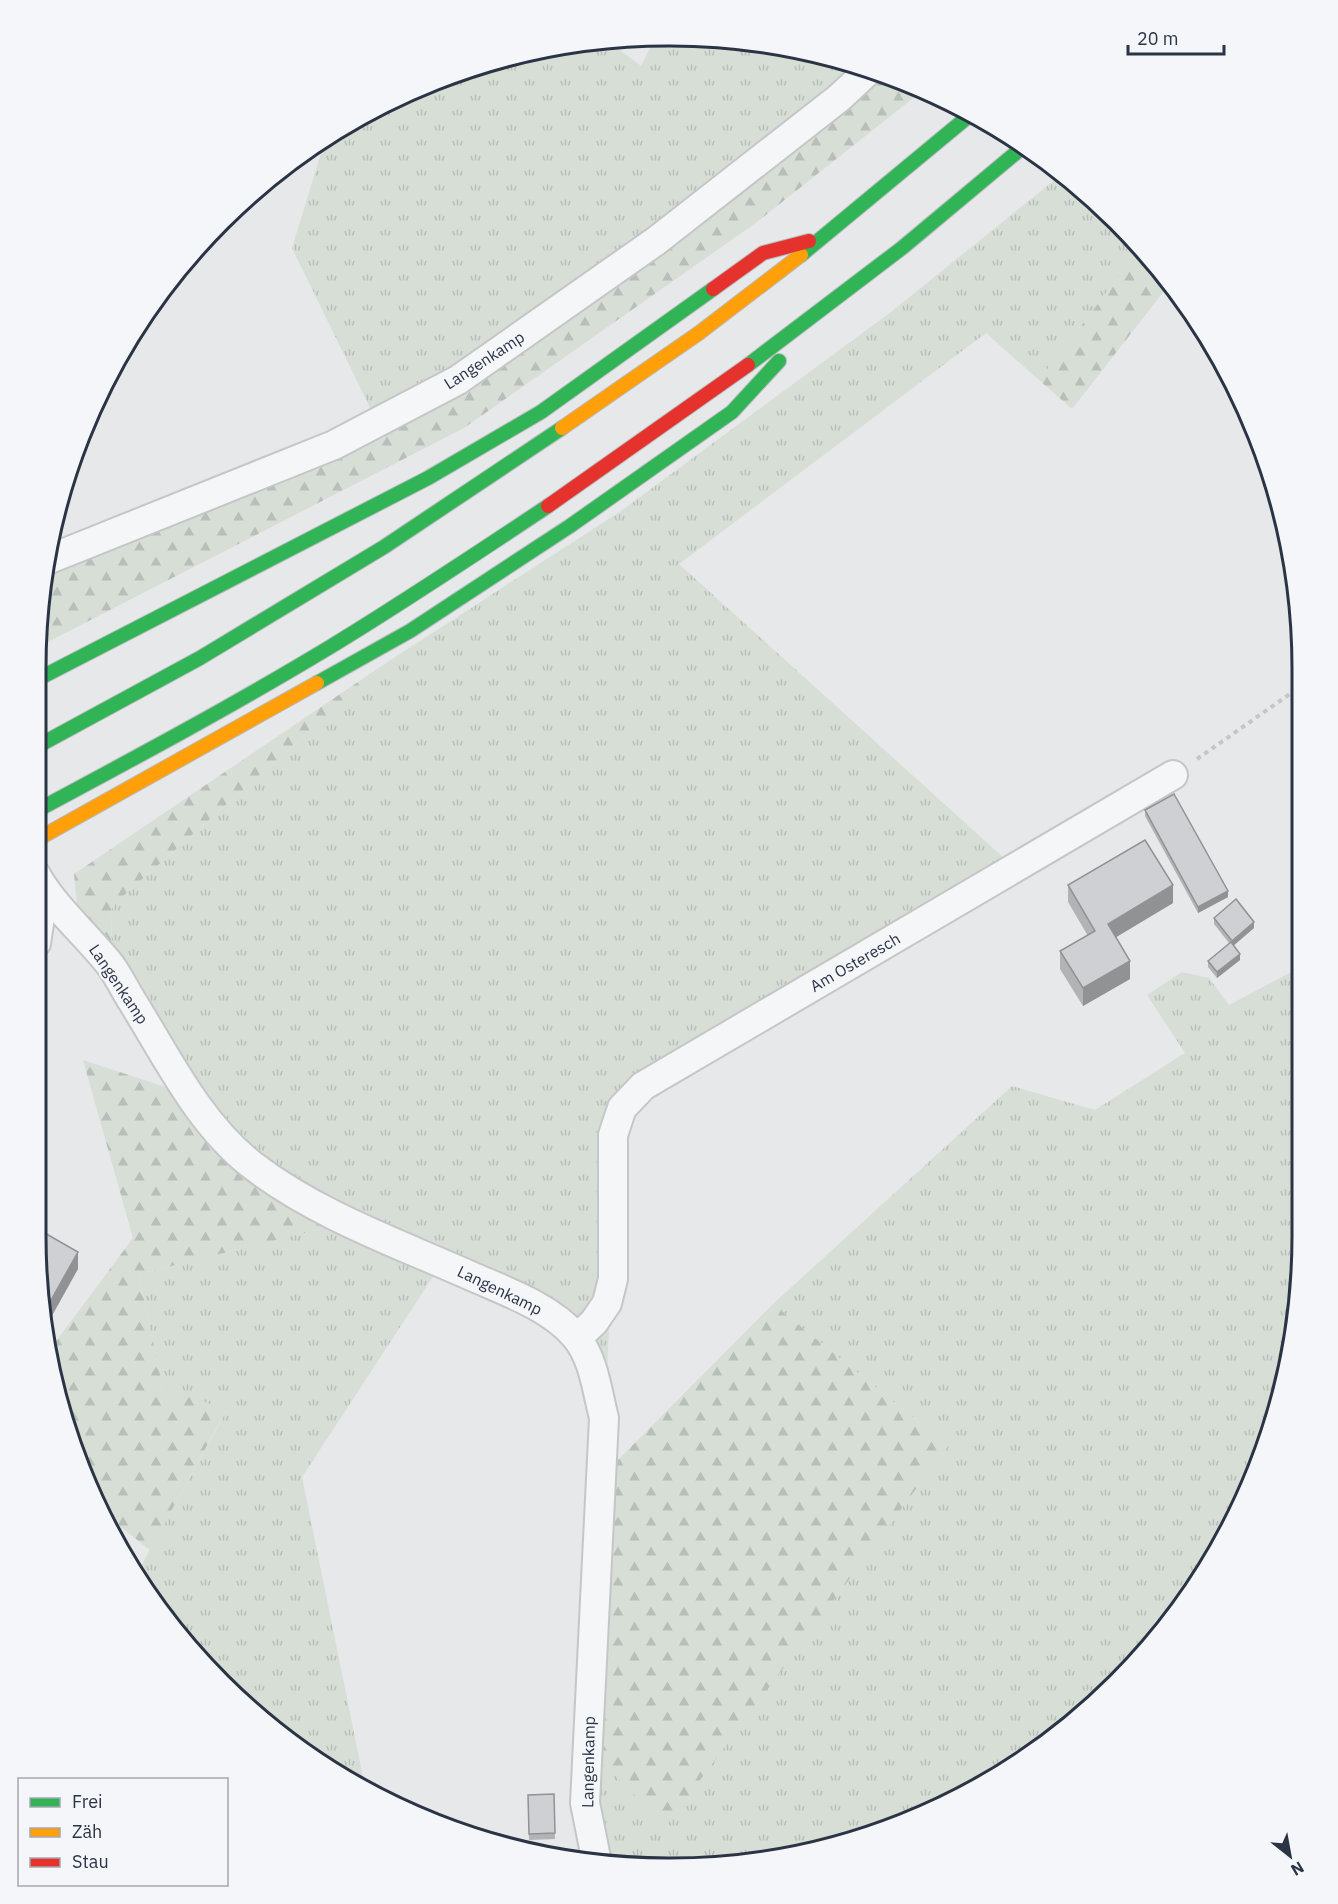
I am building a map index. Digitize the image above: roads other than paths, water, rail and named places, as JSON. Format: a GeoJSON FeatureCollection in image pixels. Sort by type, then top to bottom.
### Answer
{"type":"FeatureCollection","features":[{"type":"Feature","properties":{"kind":"highway"},"geometry":{"type":"LineString","coordinates":[[46,742],[200,658],[384,547],[573,421],[699,333],[825,236],[963,121]]}},
{"type":"Feature","properties":{"kind":"highway"},"geometry":{"type":"LineString","coordinates":[[46,805],[175,736],[297,665],[449,572],[598,473],[830,304],[1017,152]]}},
{"type":"Feature","properties":{"kind":"highway"},"geometry":{"type":"LineString","coordinates":[[46,675],[428,478],[541,412],[763,253],[825,236]]}},
{"type":"Feature","properties":{"kind":"highway"},"geometry":{"type":"LineString","coordinates":[[46,835],[410,631],[570,526],[732,412],[830,304]]}},
{"type":"Feature","properties":{"kind":"street","name":"Langenkamp"},"geometry":{"type":"LineString","coordinates":[[57,556],[334,445],[458,380],[656,241],[839,98],[861,78]]}},
{"type":"Feature","properties":{"kind":"street","name":"Am Osteresch"},"geometry":{"type":"LineString","coordinates":[[577,1338],[594,1322],[607,1303],[613,1279],[613,1135],[622,1108],[643,1086],[1173,775]]}},
{"type":"Feature","properties":{"kind":"street","name":"Langenkamp"},"geometry":{"type":"LineString","coordinates":[[46,890],[111,967],[190,1095],[218,1132],[251,1164],[285,1188],[348,1222],[515,1295],[556,1318],[577,1338],[590,1362],[604,1418],[585,1803],[595,1853]]}}]}
